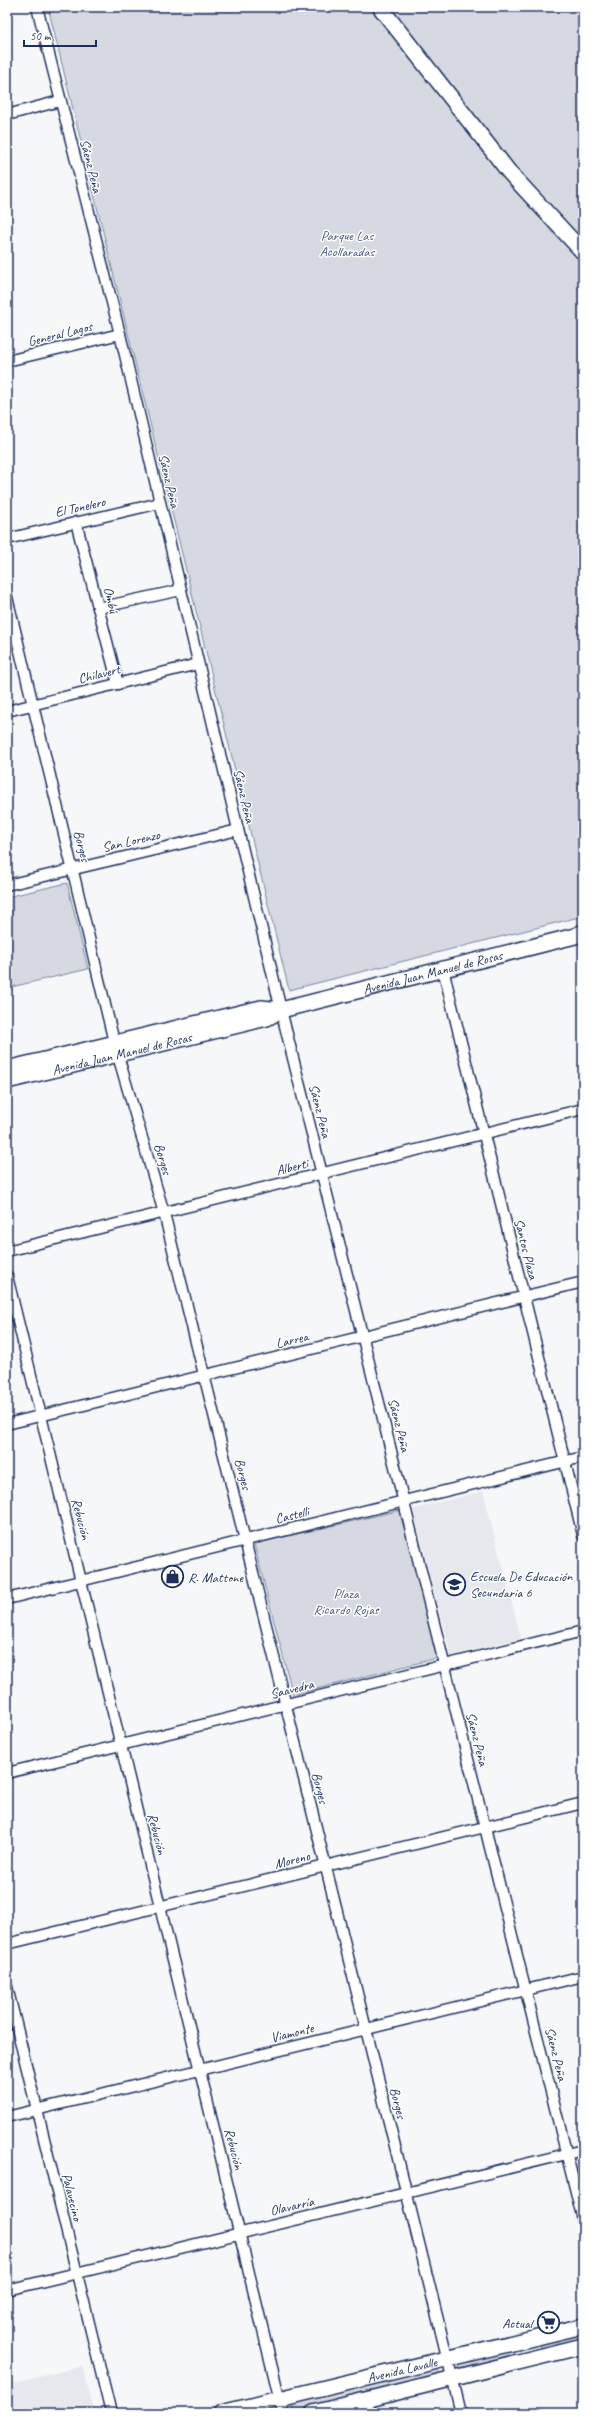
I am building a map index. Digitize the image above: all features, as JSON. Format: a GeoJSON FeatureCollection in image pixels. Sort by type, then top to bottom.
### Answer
{"type":"FeatureCollection","features":[{"type":"Feature","properties":{"kind":"main road"},"geometry":{"type":"LineString","coordinates":[[384,10],[509,172],[583,252]]}},
{"type":"Feature","properties":{"kind":"main road","name":"Avenida Juan Manuel de Rosas"},"geometry":{"type":"LineString","coordinates":[[7,1081],[36,1068],[117,1048],[261,1008],[281,1010],[580,934]]}},
{"type":"Feature","properties":{"kind":"main road","name":"Avenida Juan Manuel de Rosas"},"geometry":{"type":"LineString","coordinates":[[7,1069],[36,1068]]}},
{"type":"Feature","properties":{"kind":"main road","name":"Avenida Lavalle"},"geometry":{"type":"LineString","coordinates":[[221,2413],[282,2406],[446,2358],[583,2326]]}},
{"type":"Feature","properties":{"kind":"main road","name":"Avenida Lavalle"},"geometry":{"type":"LineString","coordinates":[[313,2413],[583,2346]]}},
{"type":"Feature","properties":{"kind":"street","name":"Sáenz Peña"},"geometry":{"type":"LineString","coordinates":[[37,7],[120,334],[281,1010],[583,2220]]}},
{"type":"Feature","properties":{"kind":"street"},"geometry":{"type":"LineString","coordinates":[[7,115],[60,101]]}},
{"type":"Feature","properties":{"kind":"street","name":"General Lagos"},"geometry":{"type":"LineString","coordinates":[[7,362],[120,334]]}},
{"type":"Feature","properties":{"kind":"street","name":"El Tonelero"},"geometry":{"type":"LineString","coordinates":[[7,539],[160,503]]}},
{"type":"Feature","properties":{"kind":"street","name":"Ombú"},"geometry":{"type":"LineString","coordinates":[[76,522],[118,684]]}},
{"type":"Feature","properties":{"kind":"street"},"geometry":{"type":"LineString","coordinates":[[98,608],[181,590]]}},
{"type":"Feature","properties":{"kind":"street","name":"Borges"},"geometry":{"type":"LineString","coordinates":[[7,597],[117,1048],[164,1213],[446,2358],[453,2379],[461,2413]]}},
{"type":"Feature","properties":{"kind":"street","name":"Chilavert"},"geometry":{"type":"LineString","coordinates":[[7,711],[198,664]]}},
{"type":"Feature","properties":{"kind":"street","name":"San Lorenzo"},"geometry":{"type":"LineString","coordinates":[[7,885],[238,830]]}},
{"type":"Feature","properties":{"kind":"street","name":"Santos Plaza"},"geometry":{"type":"LineString","coordinates":[[443,969],[583,1535]]}},
{"type":"Feature","properties":{"kind":"street","name":"Alberti"},"geometry":{"type":"LineString","coordinates":[[7,1251],[583,1109]]}},
{"type":"Feature","properties":{"kind":"street","name":"Rebución"},"geometry":{"type":"LineString","coordinates":[[7,1276],[282,2406]]}},
{"type":"Feature","properties":{"kind":"street","name":"Larrea"},"geometry":{"type":"LineString","coordinates":[[7,1424],[583,1282]]}},
{"type":"Feature","properties":{"kind":"street","name":"Castelli"},"geometry":{"type":"LineString","coordinates":[[7,1599],[583,1457]]}},
{"type":"Feature","properties":{"kind":"street","name":"Saavedra"},"geometry":{"type":"LineString","coordinates":[[7,1773],[583,1631]]}},
{"type":"Feature","properties":{"kind":"street","name":"Moreno"},"geometry":{"type":"LineString","coordinates":[[7,1944],[583,1803]]}},
{"type":"Feature","properties":{"kind":"street","name":"Viamonte"},"geometry":{"type":"LineString","coordinates":[[7,2117],[583,1976]]}},
{"type":"Feature","properties":{"kind":"street","name":"Palavecino"},"geometry":{"type":"LineString","coordinates":[[7,1987],[111,2413]]}},
{"type":"Feature","properties":{"kind":"street","name":"Olavarría"},"geometry":{"type":"LineString","coordinates":[[7,2290],[583,2150]]}},
{"type":"Feature","properties":{"kind":"shaded area"},"geometry":{"type":"Polygon","coordinates":[[[483,1491],[521,1638],[451,1656],[413,1509],[483,1491]]]}},
{"type":"Feature","properties":{"kind":"shaded area"},"geometry":{"type":"Polygon","coordinates":[[[82,2366],[94,2413],[7,2413],[7,2385],[82,2366]]]}},
{"type":"Feature","properties":{"kind":"green space","name":"Parque Las Acollaradas"},"geometry":{"type":"Polygon","coordinates":[[[48,7],[583,7],[583,916],[289,990],[48,7]]]}},
{"type":"Feature","properties":{"kind":"green space"},"geometry":{"type":"Polygon","coordinates":[[[67,883],[88,969],[7,988],[7,897],[67,883]]]}},
{"type":"Feature","properties":{"kind":"green space","name":"Plaza Ricardo Rojas"},"geometry":{"type":"Polygon","coordinates":[[[401,1510],[437,1658],[293,1695],[254,1544],[401,1510]]]}},
{"type":"Feature","properties":{"kind":"green space"},"geometry":{"type":"Polygon","coordinates":[[[583,2332],[583,2342],[542,2351],[540,2343],[583,2332]]]}},
{"type":"Feature","properties":{"kind":"green space"},"geometry":{"type":"Polygon","coordinates":[[[513,2349],[515,2358],[460,2372],[458,2363],[513,2349]]]}},
{"type":"Feature","properties":{"kind":"green space"},"geometry":{"type":"Polygon","coordinates":[[[437,2368],[439,2377],[294,2412],[291,2403],[437,2368]]]}},
{"type":"Feature","properties":{"kind":"place","name":"R. Mattone"},"geometry":{"type":"Point","coordinates":[172,1577]}},
{"type":"Feature","properties":{"kind":"place","name":"Escuela De Educación Secundaria 6"},"geometry":{"type":"Point","coordinates":[454,1584]}},
{"type":"Feature","properties":{"kind":"place","name":"Actual"},"geometry":{"type":"Point","coordinates":[548,2323]}}]}
